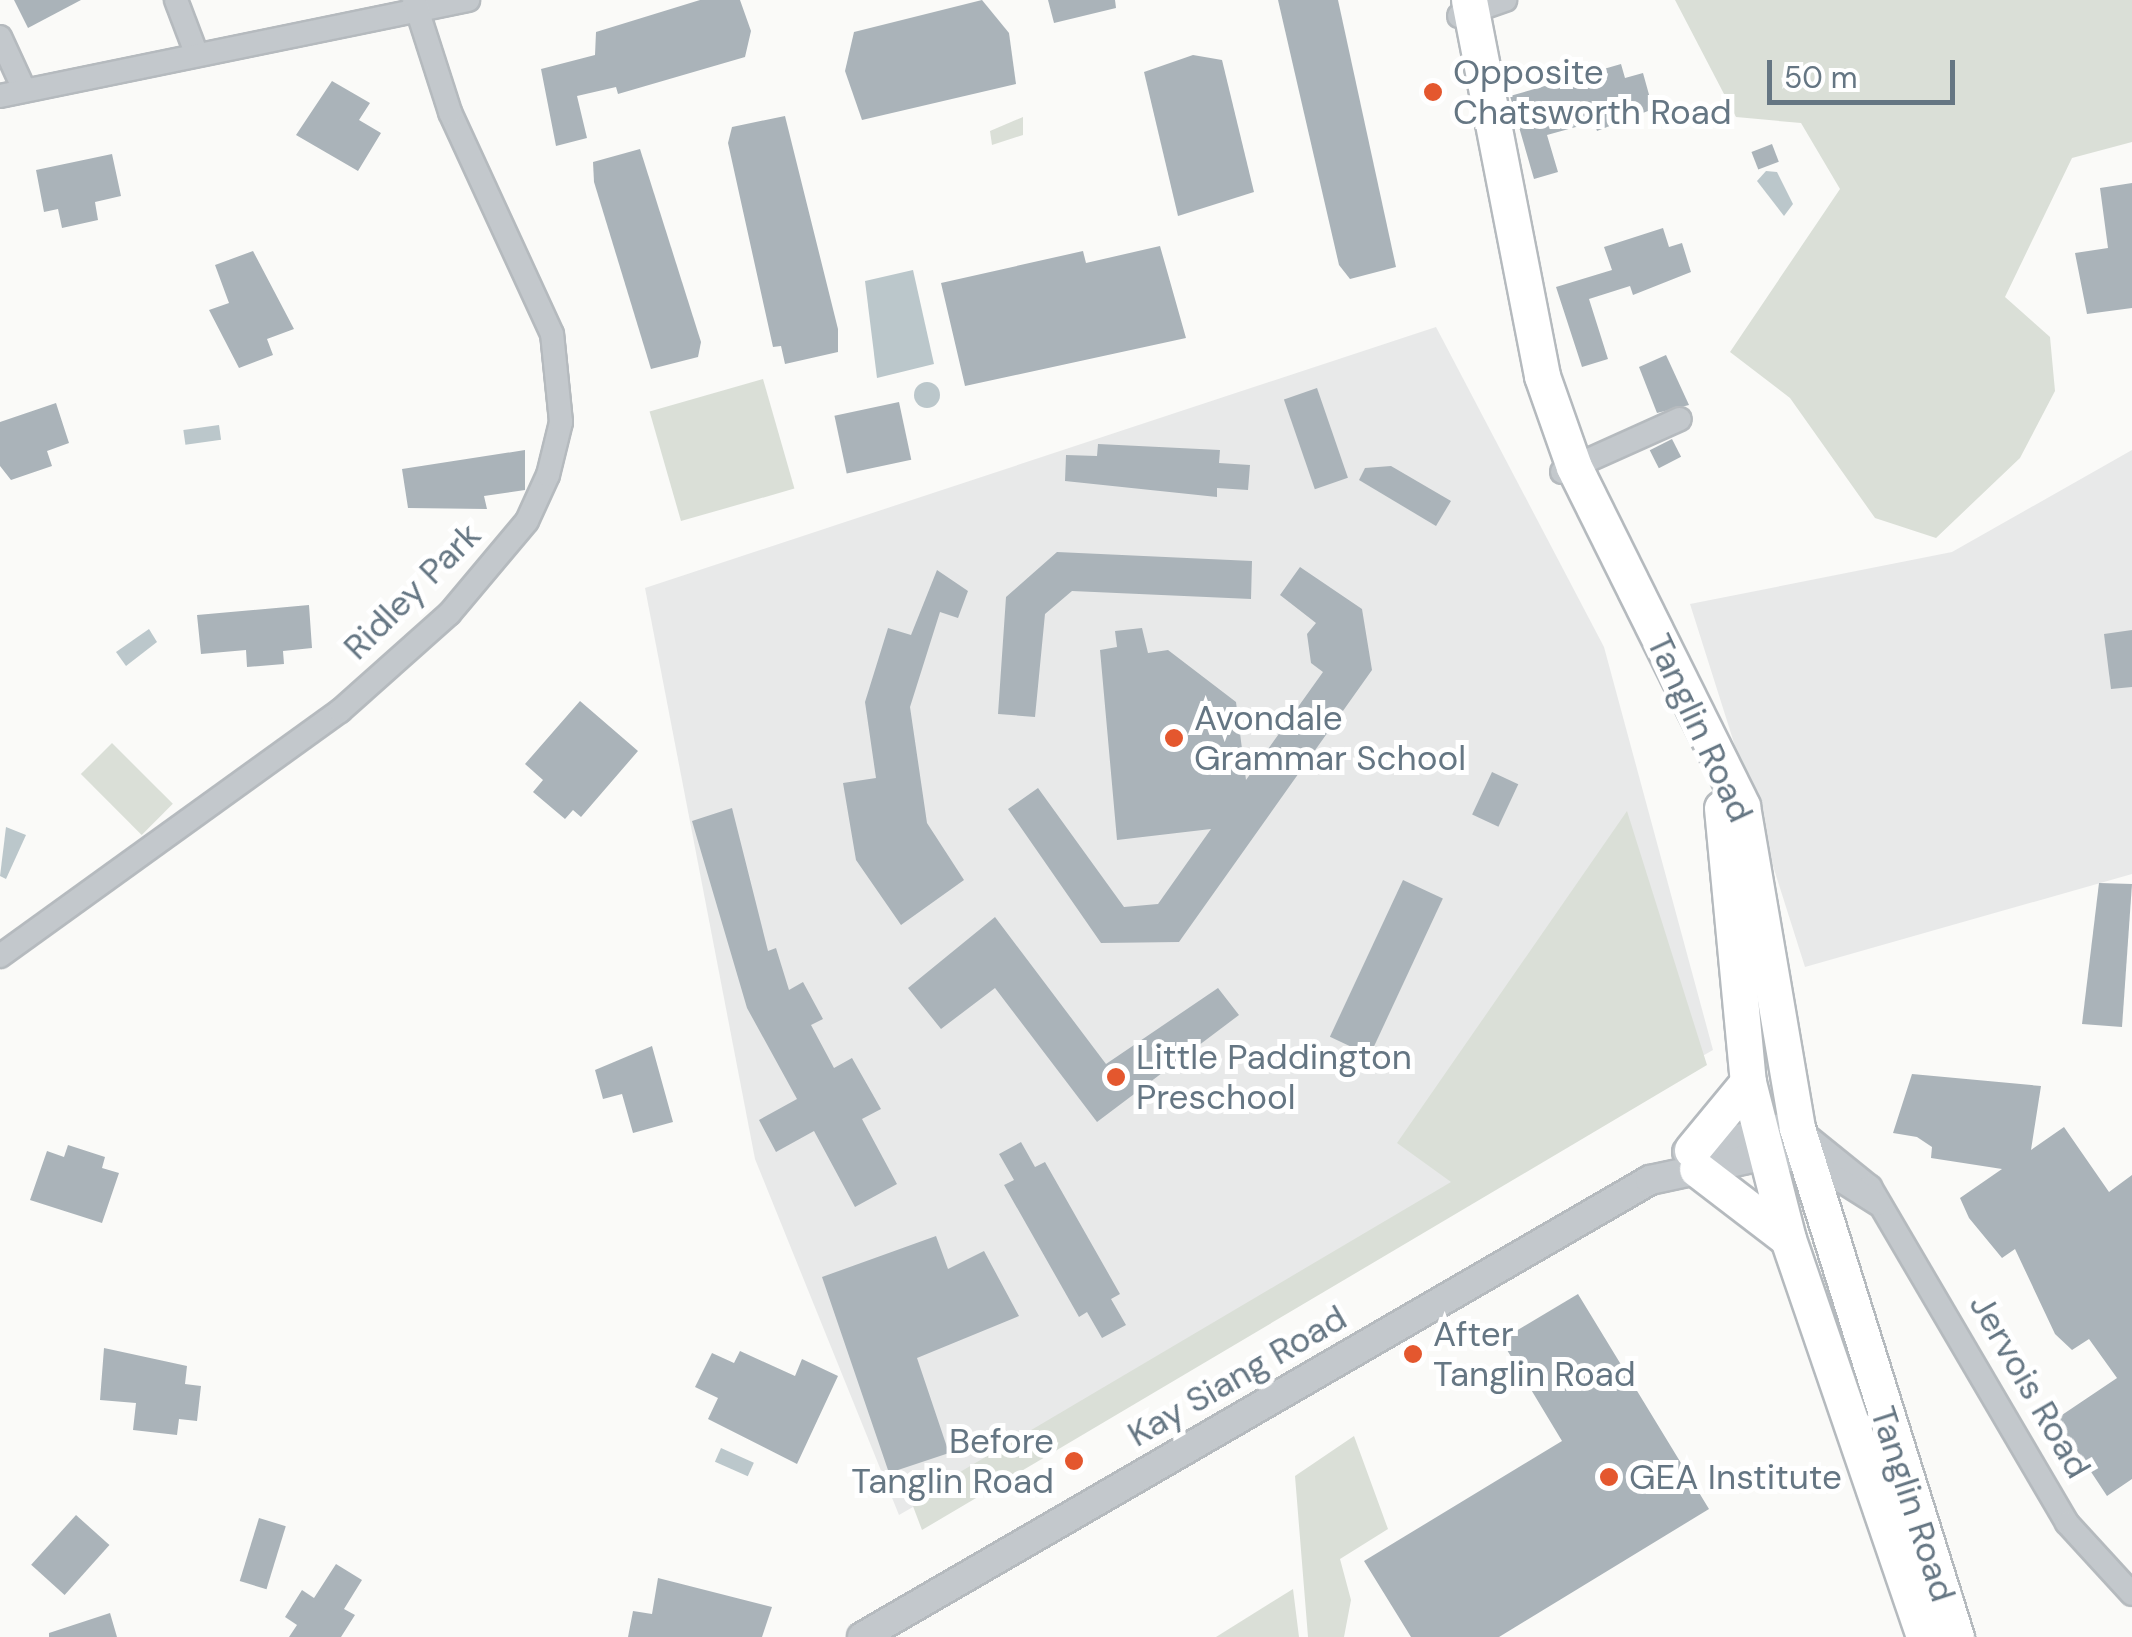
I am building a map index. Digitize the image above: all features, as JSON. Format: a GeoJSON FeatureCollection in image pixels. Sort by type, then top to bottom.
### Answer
{"type":"FeatureCollection","features":[{"type":"Feature","properties":{"kind":"main road","name":"Tanglin Road"},"geometry":{"type":"LineString","coordinates":[[1471,6],[1508,295],[1566,470],[1726,820],[1748,1082],[1788,1239],[1924,1637]]}},
{"type":"Feature","properties":{"kind":"main road","name":"Tanglin Road"},"geometry":{"type":"LineString","coordinates":[[1566,470],[1742,806],[1801,1143],[1956,1637]]}},
{"type":"Feature","properties":{"kind":"main road"},"geometry":{"type":"LineString","coordinates":[[1748,1082],[1694,1160],[1788,1239]]}},
{"type":"Feature","properties":{"kind":"street"},"geometry":{"type":"LineString","coordinates":[[176,0],[195,50]]}},
{"type":"Feature","properties":{"kind":"street"},"geometry":{"type":"LineString","coordinates":[[0,96],[22,84],[416,6],[468,0]]}},
{"type":"Feature","properties":{"kind":"street","name":"Ridley Park"},"geometry":{"type":"LineString","coordinates":[[0,956],[340,711],[448,614],[527,520],[548,475],[562,422],[552,334],[450,112],[416,6]]}},
{"type":"Feature","properties":{"kind":"street"},"geometry":{"type":"LineString","coordinates":[[0,37],[22,84]]}},
{"type":"Feature","properties":{"kind":"street"},"geometry":{"type":"LineString","coordinates":[[1566,470],[1680,420]]}},
{"type":"Feature","properties":{"kind":"street"},"geometry":{"type":"LineString","coordinates":[[1764,1142],[1801,1143]]}},
{"type":"Feature","properties":{"kind":"street","name":"Kay Siang Road"},"geometry":{"type":"LineString","coordinates":[[862,1637],[1650,1180],[1694,1160],[1764,1142]]}},
{"type":"Feature","properties":{"kind":"street","name":"Jervois Road"},"geometry":{"type":"LineString","coordinates":[[1801,1143],[1854,1168],[2066,1524],[2132,1594]]}},
{"type":"Feature","properties":{"kind":"shaded area"},"geometry":{"type":"Polygon","coordinates":[[[1675,0],[2132,0],[2132,142],[2072,158],[2005,297],[2050,337],[2055,391],[2020,458],[1936,538],[1875,518],[1790,398],[1730,352],[1840,189],[1801,123],[1736,117],[1675,0]]]}},
{"type":"Feature","properties":{"kind":"shaded area"},"geometry":{"type":"Polygon","coordinates":[[[1023,117],[1023,135],[992,145],[990,131],[1023,117]]]}},
{"type":"Feature","properties":{"kind":"shaded area"},"geometry":{"type":"Polygon","coordinates":[[[1766,171],[1777,172],[1793,204],[1784,216],[1757,181],[1766,171]]]}},
{"type":"Feature","properties":{"kind":"shaded area"},"geometry":{"type":"Polygon","coordinates":[[[913,270],[934,364],[877,378],[865,281],[913,270]]]}},
{"type":"Feature","properties":{"kind":"shaded area"},"geometry":{"type":"Polygon","coordinates":[[[1436,327],[1604,647],[1713,1050],[899,1515],[755,1159],[645,588],[1436,327]]]}},
{"type":"Feature","properties":{"kind":"shaded area"},"geometry":{"type":"Polygon","coordinates":[[[763,379],[794,489],[681,521],[650,412],[763,379]]]}},
{"type":"Feature","properties":{"kind":"shaded area"},"geometry":{"type":"Polygon","coordinates":[[[927,382],[936,386],[940,395],[936,404],[927,408],[918,404],[914,395],[918,386],[927,382]]]}},
{"type":"Feature","properties":{"kind":"shaded area"},"geometry":{"type":"Polygon","coordinates":[[[219,425],[221,440],[185,445],[183,430],[219,425]]]}},
{"type":"Feature","properties":{"kind":"shaded area"},"geometry":{"type":"Polygon","coordinates":[[[2132,450],[2132,874],[1805,967],[1690,604],[1952,552],[2132,450]]]}},
{"type":"Feature","properties":{"kind":"shaded area"},"geometry":{"type":"Polygon","coordinates":[[[149,629],[157,642],[126,666],[116,652],[149,629]]]}},
{"type":"Feature","properties":{"kind":"shaded area"},"geometry":{"type":"Polygon","coordinates":[[[112,743],[173,804],[142,835],[81,774],[112,743]]]}},
{"type":"Feature","properties":{"kind":"shaded area"},"geometry":{"type":"Polygon","coordinates":[[[1627,811],[1707,1065],[922,1530],[911,1501],[1451,1182],[1397,1143],[1627,811]]]}},
{"type":"Feature","properties":{"kind":"shaded area"},"geometry":{"type":"Polygon","coordinates":[[[6,827],[26,835],[6,879],[0,876],[6,827]]]}},
{"type":"Feature","properties":{"kind":"shaded area"},"geometry":{"type":"Polygon","coordinates":[[[1354,1436],[1388,1529],[1340,1559],[1351,1600],[1344,1637],[1308,1637],[1295,1476],[1354,1436]]]}},
{"type":"Feature","properties":{"kind":"shaded area"},"geometry":{"type":"Polygon","coordinates":[[[721,1448],[754,1463],[748,1476],[715,1462],[721,1448]]]}},
{"type":"Feature","properties":{"kind":"shaded area"},"geometry":{"type":"Polygon","coordinates":[[[1293,1589],[1299,1637],[1216,1637],[1293,1589]]]}},
{"type":"Feature","properties":{"kind":"building"},"geometry":{"type":"Polygon","coordinates":[[[14,0],[81,0],[28,28],[14,0]]]}},
{"type":"Feature","properties":{"kind":"building"},"geometry":{"type":"Polygon","coordinates":[[[700,0],[740,0],[751,31],[745,57],[618,94],[616,87],[577,96],[587,138],[556,146],[541,69],[595,55],[596,32],[700,0]]]}},
{"type":"Feature","properties":{"kind":"building"},"geometry":{"type":"Polygon","coordinates":[[[982,0],[1009,33],[1016,84],[862,120],[845,71],[854,32],[982,0]]]}},
{"type":"Feature","properties":{"kind":"building"},"geometry":{"type":"Polygon","coordinates":[[[1048,0],[1115,0],[1116,8],[1054,23],[1048,0]]]}},
{"type":"Feature","properties":{"kind":"building"},"geometry":{"type":"Polygon","coordinates":[[[1278,0],[1338,0],[1396,267],[1350,279],[1339,265],[1278,0]]]}},
{"type":"Feature","properties":{"kind":"building"},"geometry":{"type":"Polygon","coordinates":[[[1193,55],[1222,60],[1254,192],[1178,216],[1144,72],[1193,55]]]}},
{"type":"Feature","properties":{"kind":"building"},"geometry":{"type":"Polygon","coordinates":[[[1621,64],[1625,78],[1643,73],[1653,109],[1597,131],[1594,122],[1547,135],[1558,172],[1534,179],[1510,96],[1621,64]]]}},
{"type":"Feature","properties":{"kind":"building"},"geometry":{"type":"Polygon","coordinates":[[[332,81],[370,103],[359,120],[381,133],[358,171],[296,135],[332,81]]]}},
{"type":"Feature","properties":{"kind":"building"},"geometry":{"type":"Polygon","coordinates":[[[785,116],[838,329],[838,352],[785,364],[781,346],[773,347],[728,143],[732,127],[785,116]]]}},
{"type":"Feature","properties":{"kind":"building"},"geometry":{"type":"Polygon","coordinates":[[[1772,144],[1779,162],[1758,170],[1751,152],[1772,144]]]}},
{"type":"Feature","properties":{"kind":"building"},"geometry":{"type":"Polygon","coordinates":[[[640,149],[701,342],[698,357],[651,369],[594,182],[593,162],[640,149]]]}},
{"type":"Feature","properties":{"kind":"building"},"geometry":{"type":"Polygon","coordinates":[[[112,154],[121,196],[95,202],[98,220],[62,228],[58,209],[44,212],[36,170],[112,154]]]}},
{"type":"Feature","properties":{"kind":"building"},"geometry":{"type":"Polygon","coordinates":[[[2132,183],[2132,308],[2087,314],[2075,253],[2108,248],[2100,188],[2132,183]]]}},
{"type":"Feature","properties":{"kind":"building"},"geometry":{"type":"Polygon","coordinates":[[[1663,228],[1669,247],[1682,243],[1691,272],[1633,295],[1630,286],[1589,299],[1608,359],[1582,367],[1556,287],[1612,270],[1604,247],[1663,228]]]}},
{"type":"Feature","properties":{"kind":"building"},"geometry":{"type":"Polygon","coordinates":[[[1160,246],[1186,338],[965,386],[941,283],[1083,251],[1086,263],[1160,246]]]}},
{"type":"Feature","properties":{"kind":"building"},"geometry":{"type":"Polygon","coordinates":[[[253,251],[294,329],[267,339],[273,355],[239,368],[209,310],[229,303],[215,265],[253,251]]]}},
{"type":"Feature","properties":{"kind":"building"},"geometry":{"type":"Polygon","coordinates":[[[1666,355],[1689,405],[1657,413],[1639,367],[1666,355]]]}},
{"type":"Feature","properties":{"kind":"building"},"geometry":{"type":"Polygon","coordinates":[[[1317,388],[1348,478],[1315,489],[1284,399],[1317,388]]]}},
{"type":"Feature","properties":{"kind":"building"},"geometry":{"type":"Polygon","coordinates":[[[899,402],[911,460],[847,473],[834,416],[899,402]]]}},
{"type":"Feature","properties":{"kind":"building"},"geometry":{"type":"Polygon","coordinates":[[[56,403],[69,443],[47,451],[52,466],[11,480],[0,466],[0,422],[56,403]]]}},
{"type":"Feature","properties":{"kind":"building"},"geometry":{"type":"Polygon","coordinates":[[[1672,439],[1681,457],[1659,468],[1650,450],[1672,439]]]}},
{"type":"Feature","properties":{"kind":"building"},"geometry":{"type":"Polygon","coordinates":[[[1098,444],[1220,450],[1219,463],[1250,465],[1248,490],[1217,488],[1217,497],[1065,481],[1066,455],[1097,456],[1098,444]]]}},
{"type":"Feature","properties":{"kind":"building"},"geometry":{"type":"Polygon","coordinates":[[[525,450],[525,490],[484,496],[487,509],[408,508],[402,469],[525,450]]]}},
{"type":"Feature","properties":{"kind":"building"},"geometry":{"type":"Polygon","coordinates":[[[1391,466],[1451,501],[1436,526],[1359,480],[1365,468],[1391,466]]]}},
{"type":"Feature","properties":{"kind":"building"},"geometry":{"type":"Polygon","coordinates":[[[1057,552],[1252,561],[1251,599],[1072,591],[1045,614],[1035,717],[998,714],[1006,597],[1057,552]]]}},
{"type":"Feature","properties":{"kind":"building"},"geometry":{"type":"Polygon","coordinates":[[[1300,567],[1362,609],[1372,670],[1179,942],[1101,943],[1008,809],[1038,788],[1124,907],[1158,904],[1211,829],[1117,840],[1100,650],[1117,647],[1115,631],[1142,628],[1148,653],[1168,650],[1236,702],[1246,780],[1323,672],[1311,663],[1307,634],[1316,623],[1280,595],[1300,567]]]}},
{"type":"Feature","properties":{"kind":"building"},"geometry":{"type":"Polygon","coordinates":[[[937,570],[968,591],[958,618],[940,612],[910,707],[927,823],[964,880],[901,925],[856,860],[843,783],[876,778],[865,702],[888,628],[911,635],[937,570]]]}},
{"type":"Feature","properties":{"kind":"building"},"geometry":{"type":"Polygon","coordinates":[[[309,605],[312,648],[283,651],[284,664],[247,667],[246,650],[201,654],[197,615],[309,605]]]}},
{"type":"Feature","properties":{"kind":"building"},"geometry":{"type":"Polygon","coordinates":[[[2132,630],[2132,687],[2111,689],[2104,634],[2132,630]]]}},
{"type":"Feature","properties":{"kind":"building"},"geometry":{"type":"Polygon","coordinates":[[[580,701],[638,751],[581,817],[573,810],[565,819],[533,792],[543,780],[525,764],[580,701]]]}},
{"type":"Feature","properties":{"kind":"building"},"geometry":{"type":"Polygon","coordinates":[[[1492,772],[1518,784],[1498,827],[1472,815],[1492,772]]]}},
{"type":"Feature","properties":{"kind":"building"},"geometry":{"type":"Polygon","coordinates":[[[732,808],[768,951],[776,948],[789,990],[803,982],[823,1019],[811,1025],[834,1068],[852,1058],[881,1109],[862,1119],[897,1184],[855,1207],[814,1131],[776,1152],[759,1120],[797,1099],[747,1008],[692,821],[732,808]]]}},
{"type":"Feature","properties":{"kind":"building"},"geometry":{"type":"Polygon","coordinates":[[[1403,880],[1443,899],[1370,1055],[1330,1037],[1403,880]]]}},
{"type":"Feature","properties":{"kind":"building"},"geometry":{"type":"Polygon","coordinates":[[[2099,883],[2132,884],[2122,1027],[2082,1024],[2099,883]]]}},
{"type":"Feature","properties":{"kind":"building"},"geometry":{"type":"Polygon","coordinates":[[[995,917],[1106,1064],[1218,988],[1239,1015],[1097,1122],[995,988],[941,1029],[908,988],[995,917]]]}},
{"type":"Feature","properties":{"kind":"building"},"geometry":{"type":"Polygon","coordinates":[[[652,1046],[673,1122],[633,1133],[622,1094],[603,1099],[595,1070],[652,1046]]]}},
{"type":"Feature","properties":{"kind":"building"},"geometry":{"type":"Polygon","coordinates":[[[1912,1074],[2041,1086],[2031,1150],[2064,1127],[2109,1192],[2132,1175],[2132,1479],[2107,1496],[2056,1419],[2117,1378],[2089,1339],[2072,1350],[2055,1334],[2015,1249],[2002,1258],[1969,1218],[1960,1198],[2002,1169],[1931,1158],[1932,1147],[1917,1137],[1893,1133],[1912,1074]]]}},
{"type":"Feature","properties":{"kind":"building"},"geometry":{"type":"Polygon","coordinates":[[[1021,1142],[1035,1167],[1045,1162],[1120,1294],[1111,1299],[1126,1325],[1102,1338],[1087,1312],[1079,1317],[1004,1185],[1014,1180],[999,1154],[1021,1142]]]}},
{"type":"Feature","properties":{"kind":"building"},"geometry":{"type":"Polygon","coordinates":[[[68,1145],[105,1157],[102,1168],[119,1173],[102,1223],[30,1200],[47,1151],[64,1157],[68,1145]]]}},
{"type":"Feature","properties":{"kind":"building"},"geometry":{"type":"Polygon","coordinates":[[[936,1236],[948,1269],[984,1251],[1019,1316],[917,1358],[949,1453],[889,1473],[822,1277],[936,1236]]]}},
{"type":"Feature","properties":{"kind":"building"},"geometry":{"type":"Polygon","coordinates":[[[1578,1294],[1709,1509],[1499,1637],[1411,1637],[1364,1561],[1562,1441],[1501,1340],[1578,1294]]]}},
{"type":"Feature","properties":{"kind":"building"},"geometry":{"type":"Polygon","coordinates":[[[104,1348],[187,1366],[185,1384],[201,1386],[197,1421],[179,1419],[177,1435],[133,1430],[136,1403],[100,1400],[104,1348]]]}},
{"type":"Feature","properties":{"kind":"building"},"geometry":{"type":"Polygon","coordinates":[[[740,1351],[795,1376],[802,1359],[838,1376],[797,1464],[708,1419],[718,1398],[695,1387],[712,1353],[734,1363],[740,1351]]]}},
{"type":"Feature","properties":{"kind":"building"},"geometry":{"type":"Polygon","coordinates":[[[76,1515],[109,1545],[65,1595],[31,1565],[76,1515]]]}},
{"type":"Feature","properties":{"kind":"building"},"geometry":{"type":"Polygon","coordinates":[[[259,1518],[286,1526],[266,1589],[240,1581],[259,1518]]]}},
{"type":"Feature","properties":{"kind":"building"},"geometry":{"type":"Polygon","coordinates":[[[336,1564],[362,1580],[344,1609],[355,1615],[341,1637],[289,1637],[297,1625],[285,1617],[302,1590],[314,1598],[336,1564]]]}},
{"type":"Feature","properties":{"kind":"building"},"geometry":{"type":"Polygon","coordinates":[[[658,1578],[772,1607],[762,1637],[628,1637],[633,1611],[652,1614],[658,1578]]]}},
{"type":"Feature","properties":{"kind":"building"},"geometry":{"type":"Polygon","coordinates":[[[110,1613],[117,1637],[49,1637],[49,1633],[110,1613]]]}},
{"type":"Feature","properties":{"kind":"place","name":"Opposite Chatsworth Road"},"geometry":{"type":"Point","coordinates":[1433,92]}},
{"type":"Feature","properties":{"kind":"place","name":"Avondale Grammar School"},"geometry":{"type":"Point","coordinates":[1174,738]}},
{"type":"Feature","properties":{"kind":"place","name":"Little Paddington Preschool"},"geometry":{"type":"Point","coordinates":[1116,1077]}},
{"type":"Feature","properties":{"kind":"place","name":"After Tanglin Road"},"geometry":{"type":"Point","coordinates":[1413,1354]}},
{"type":"Feature","properties":{"kind":"place","name":"Before Tanglin Road"},"geometry":{"type":"Point","coordinates":[1074,1461]}},
{"type":"Feature","properties":{"kind":"place","name":"GEA Institute"},"geometry":{"type":"Point","coordinates":[1609,1477]}}]}
